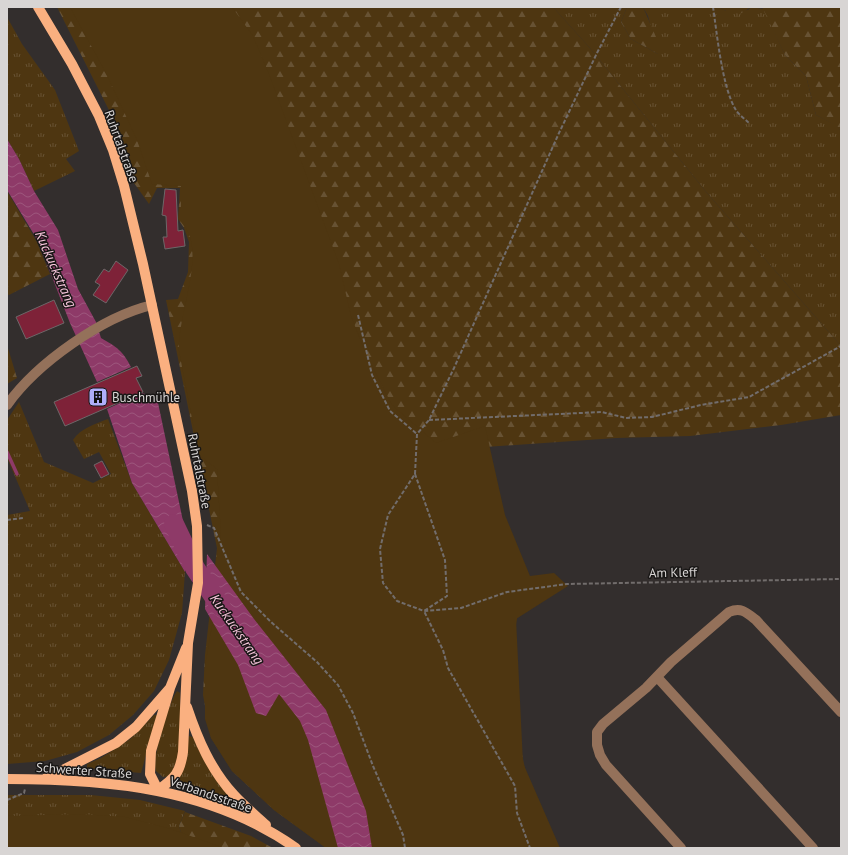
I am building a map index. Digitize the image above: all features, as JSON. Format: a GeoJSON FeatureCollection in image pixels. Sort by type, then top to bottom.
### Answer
{"type":"FeatureCollection","features":[{"type":"Feature","properties":{"kind":"main road","name":"Ruhrtalstraße"},"geometry":{"type":"LineString","coordinates":[[38,7],[82,83],[113,150],[136,233],[197,524],[198,582],[188,643],[183,752],[180,766],[174,779],[158,790],[150,774],[150,760],[170,688],[188,643]]}},
{"type":"Feature","properties":{"kind":"main road"},"geometry":{"type":"LineString","coordinates":[[43,779],[116,744],[136,727],[170,688]]}},
{"type":"Feature","properties":{"kind":"main road"},"geometry":{"type":"LineString","coordinates":[[186,703],[204,751],[221,779],[235,796],[274,833]]}},
{"type":"Feature","properties":{"kind":"main road","name":"Schwerter Straße"},"geometry":{"type":"LineString","coordinates":[[7,779],[104,782],[158,790]]}},
{"type":"Feature","properties":{"kind":"main road","name":"Verbandsstraße"},"geometry":{"type":"LineString","coordinates":[[158,790],[228,811],[274,833],[296,848]]}},
{"type":"Feature","properties":{"kind":"lane"},"geometry":{"type":"LineString","coordinates":[[7,405],[17,391],[41,367],[77,340],[134,309],[152,305]]}},
{"type":"Feature","properties":{"kind":"lane"},"geometry":{"type":"LineString","coordinates":[[679,847],[606,764],[600,755],[597,745],[597,732],[602,724],[729,612],[737,609],[744,610],[756,620],[841,712]]}},
{"type":"Feature","properties":{"kind":"lane"},"geometry":{"type":"LineString","coordinates":[[657,677],[813,848]]}},
{"type":"Feature","properties":{"kind":"path"},"geometry":{"type":"LineString","coordinates":[[424,611],[447,596],[445,560],[415,474],[418,434],[429,420],[454,368],[587,73],[621,7]]}},
{"type":"Feature","properties":{"kind":"path"},"geometry":{"type":"LineString","coordinates":[[714,7],[718,41],[727,89],[736,110],[749,123]]}},
{"type":"Feature","properties":{"kind":"path"},"geometry":{"type":"LineString","coordinates":[[358,315],[372,375],[390,411],[418,434]]}},
{"type":"Feature","properties":{"kind":"path"},"geometry":{"type":"LineString","coordinates":[[429,420],[602,412],[626,418],[652,417],[701,405],[749,397],[841,346]]}},
{"type":"Feature","properties":{"kind":"path"},"geometry":{"type":"LineString","coordinates":[[415,474],[388,515],[380,549],[383,583],[397,601],[424,611],[442,650],[448,668],[515,786],[517,813],[530,848]]}},
{"type":"Feature","properties":{"kind":"path"},"geometry":{"type":"LineString","coordinates":[[7,520],[23,518]]}},
{"type":"Feature","properties":{"kind":"path"},"geometry":{"type":"LineString","coordinates":[[197,524],[214,528],[241,592],[271,622],[317,662],[338,685],[354,713],[373,766],[403,835],[405,848]]}},
{"type":"Feature","properties":{"kind":"path","name":"Am Kleff"},"geometry":{"type":"LineString","coordinates":[[424,611],[461,608],[507,592],[586,582],[841,579]]}},
{"type":"Feature","properties":{"kind":"path"},"geometry":{"type":"LineString","coordinates":[[7,800],[24,794],[26,779]]}},
{"type":"Feature","properties":{"kind":"green space"},"geometry":{"type":"Polygon","coordinates":[[[57,7],[553,7],[589,47],[707,193],[841,346],[841,415],[781,425],[690,436],[616,438],[485,447],[518,590],[517,619],[513,642],[518,735],[527,778],[326,848],[274,810],[232,771],[211,738],[203,695],[205,655],[217,548],[166,300],[178,299],[188,272],[189,242],[184,228],[178,219],[180,188],[157,188],[149,204],[134,183],[118,128],[57,7]]]}},
{"type":"Feature","properties":{"kind":"green space"},"geometry":{"type":"Polygon","coordinates":[[[70,7],[232,7],[253,36],[269,74],[339,264],[351,316],[366,354],[392,405],[436,443],[485,426],[505,515],[530,576],[554,573],[568,586],[516,619],[523,763],[560,848],[326,848],[274,810],[232,771],[211,738],[205,719],[205,666],[213,620],[216,559],[221,536],[217,469],[199,455],[179,351],[182,319],[190,283],[192,265],[192,248],[189,234],[181,222],[181,186],[152,184],[137,140],[107,75],[70,7]]]}},
{"type":"Feature","properties":{"kind":"green space"},"geometry":{"type":"Polygon","coordinates":[[[553,7],[627,7],[621,22],[631,39],[658,54],[648,16],[643,7],[719,7],[726,11],[748,10],[751,7],[764,9],[785,55],[806,76],[816,115],[834,124],[841,131],[841,346],[707,193],[589,47],[553,7]]]}},
{"type":"Feature","properties":{"kind":"green space"},"geometry":{"type":"Polygon","coordinates":[[[627,7],[643,7],[662,53],[658,54],[631,39],[621,22],[627,7]]]}},
{"type":"Feature","properties":{"kind":"green space"},"geometry":{"type":"Polygon","coordinates":[[[719,7],[751,7],[740,14],[726,11],[719,7]]]}},
{"type":"Feature","properties":{"kind":"green space"},"geometry":{"type":"Polygon","coordinates":[[[762,7],[841,7],[841,131],[833,124],[816,115],[806,76],[785,55],[762,7]]]}},
{"type":"Feature","properties":{"kind":"green space"},"geometry":{"type":"Polygon","coordinates":[[[7,17],[22,44],[55,90],[79,151],[66,159],[75,171],[34,191],[19,159],[7,139],[7,17]]]}},
{"type":"Feature","properties":{"kind":"green space"},"geometry":{"type":"Polygon","coordinates":[[[7,191],[37,242],[50,274],[9,295],[7,294],[7,191]]]}},
{"type":"Feature","properties":{"kind":"green space"},"geometry":{"type":"Polygon","coordinates":[[[7,345],[17,378],[7,384],[7,345]]]}},
{"type":"Feature","properties":{"kind":"green space"},"geometry":{"type":"Polygon","coordinates":[[[19,402],[44,462],[93,483],[111,474],[99,452],[84,459],[73,440],[84,429],[108,419],[132,483],[185,572],[182,613],[169,660],[154,691],[133,715],[109,735],[77,752],[45,761],[7,764],[7,515],[30,511],[7,458],[7,420],[19,402]]]}},
{"type":"Feature","properties":{"kind":"green space"},"geometry":{"type":"Polygon","coordinates":[[[177,691],[180,693],[180,747],[174,767],[169,776],[163,777],[156,771],[156,755],[158,743],[166,718],[177,691]]]}},
{"type":"Feature","properties":{"kind":"green space"},"geometry":{"type":"Polygon","coordinates":[[[154,715],[157,715],[141,773],[87,768],[87,764],[101,758],[130,739],[154,715]]]}},
{"type":"Feature","properties":{"kind":"green space"},"geometry":{"type":"Polygon","coordinates":[[[189,736],[193,737],[209,768],[230,796],[229,799],[179,782],[189,736]]]}},
{"type":"Feature","properties":{"kind":"green space"},"geometry":{"type":"Polygon","coordinates":[[[7,795],[91,795],[140,800],[185,811],[179,826],[186,848],[7,848],[7,795]]]}},
{"type":"Feature","properties":{"kind":"green space"},"geometry":{"type":"Polygon","coordinates":[[[185,812],[251,836],[273,848],[186,848],[179,826],[185,812]]]}},
{"type":"Feature","properties":{"kind":"green space"},"geometry":{"type":"Polygon","coordinates":[[[82,814],[125,817],[171,829],[224,848],[7,848],[7,816],[82,814]]]}},
{"type":"Feature","properties":{"kind":"water"},"geometry":{"type":"Polygon","coordinates":[[[7,139],[19,159],[34,191],[58,230],[78,289],[96,322],[101,338],[119,350],[131,367],[97,382],[70,323],[38,241],[7,190],[7,139]]]}},
{"type":"Feature","properties":{"kind":"water"},"geometry":{"type":"Polygon","coordinates":[[[142,393],[157,398],[183,521],[185,572],[132,483],[107,409],[142,393]]]}},
{"type":"Feature","properties":{"kind":"water"},"geometry":{"type":"Polygon","coordinates":[[[207,554],[254,619],[326,710],[366,811],[372,848],[338,848],[308,740],[300,721],[279,694],[266,716],[256,713],[238,665],[205,609],[207,554]]]}},
{"type":"Feature","properties":{"kind":"building"},"geometry":{"type":"Polygon","coordinates":[[[165,189],[176,190],[178,231],[183,230],[185,246],[165,249],[163,237],[167,237],[166,216],[162,215],[165,189]]]}},
{"type":"Feature","properties":{"kind":"building"},"geometry":{"type":"Polygon","coordinates":[[[116,261],[128,270],[106,303],[93,295],[100,285],[95,282],[104,269],[109,272],[116,261]]]}},
{"type":"Feature","properties":{"kind":"building"},"geometry":{"type":"Polygon","coordinates":[[[54,300],[64,323],[26,339],[16,317],[54,300]]]}},
{"type":"Feature","properties":{"kind":"building","name":"Buschmühle"},"geometry":{"type":"Polygon","coordinates":[[[137,366],[142,376],[136,378],[143,392],[65,426],[54,402],[137,366]]]}},
{"type":"Feature","properties":{"kind":"building"},"geometry":{"type":"Polygon","coordinates":[[[102,461],[109,474],[101,478],[94,465],[102,461]]]}},
{"type":"Feature","properties":{"kind":"waterway"},"geometry":{"type":"LineString","coordinates":[[7,452],[17,474]]}},
{"type":"Feature","properties":{"kind":"waterway","name":"Kuckuckstrang"},"geometry":{"type":"LineString","coordinates":[[174,524],[195,568],[221,607]]}},
{"type":"Feature","properties":{"kind":"place","name":"Buschmühle"},"geometry":{"type":"Point","coordinates":[98,397]}}]}
